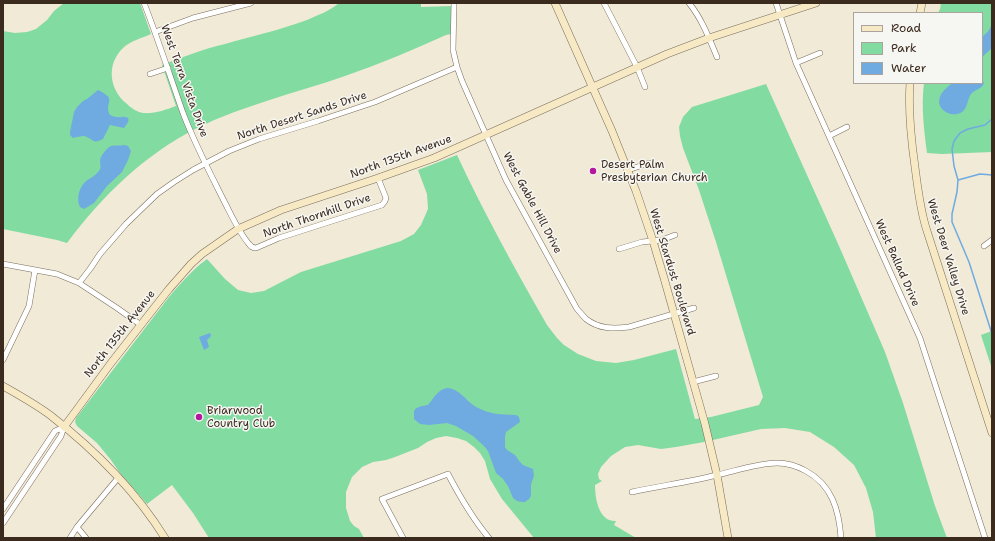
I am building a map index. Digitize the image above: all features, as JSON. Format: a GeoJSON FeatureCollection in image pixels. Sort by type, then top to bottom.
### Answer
{"type":"FeatureCollection","features":[{"type":"Feature","properties":{"kind":"street","name":"West Terra Vista Drive"},"geometry":{"type":"LineString","coordinates":[[144,3],[183,113],[205,164],[238,229]]}},
{"type":"Feature","properties":{"kind":"street"},"geometry":{"type":"LineString","coordinates":[[155,32],[193,18],[251,3]]}},
{"type":"Feature","properties":{"kind":"street","name":"West Gable Hill Drive"},"geometry":{"type":"LineString","coordinates":[[454,3],[453,50],[462,81],[506,180],[577,309],[586,319],[596,325],[607,328],[629,327],[674,313]]}},
{"type":"Feature","properties":{"kind":"street","name":"West Stardust Boulevard"},"geometry":{"type":"LineString","coordinates":[[555,3],[612,131],[628,170],[653,241],[705,424],[717,475],[728,538]]}},
{"type":"Feature","properties":{"kind":"street"},"geometry":{"type":"LineString","coordinates":[[604,3],[645,87]]}},
{"type":"Feature","properties":{"kind":"street"},"geometry":{"type":"LineString","coordinates":[[689,3],[696,12],[717,57]]}},
{"type":"Feature","properties":{"kind":"street","name":"West Ballad Drive"},"geometry":{"type":"LineString","coordinates":[[776,3],[796,63],[920,338],[985,538]]}},
{"type":"Feature","properties":{"kind":"street","name":"North 135th Avenue"},"geometry":{"type":"LineString","coordinates":[[3,523],[62,436],[64,427],[111,363],[169,289],[202,254],[238,229],[281,210],[434,158],[667,54],[709,38],[816,3]]}},
{"type":"Feature","properties":{"kind":"street"},"geometry":{"type":"LineString","coordinates":[[796,63],[820,53]]}},
{"type":"Feature","properties":{"kind":"street","name":"North Desert Sands Drive"},"geometry":{"type":"LineString","coordinates":[[79,283],[100,254],[126,224],[157,194],[205,164],[229,151],[259,139],[375,102],[457,67]]}},
{"type":"Feature","properties":{"kind":"street"},"geometry":{"type":"LineString","coordinates":[[150,74],[168,68]]}},
{"type":"Feature","properties":{"kind":"street","name":"West Deer Valley Drive"},"geometry":{"type":"LineString","coordinates":[[910,84],[910,127],[922,211],[927,231],[992,432]]}},
{"type":"Feature","properties":{"kind":"street"},"geometry":{"type":"LineString","coordinates":[[829,136],[848,127]]}},
{"type":"Feature","properties":{"kind":"street"},"geometry":{"type":"LineString","coordinates":[[628,170],[649,163]]}},
{"type":"Feature","properties":{"kind":"street","name":"North Thornhill Drive"},"geometry":{"type":"LineString","coordinates":[[238,229],[249,245],[256,248],[279,238],[382,205],[386,201],[386,198],[378,178]]}},
{"type":"Feature","properties":{"kind":"street"},"geometry":{"type":"LineString","coordinates":[[619,249],[642,242],[662,240],[674,236]]}},
{"type":"Feature","properties":{"kind":"street"},"geometry":{"type":"LineString","coordinates":[[984,246],[992,240]]}},
{"type":"Feature","properties":{"kind":"street"},"geometry":{"type":"LineString","coordinates":[[3,264],[57,274],[79,283],[141,325]]}},
{"type":"Feature","properties":{"kind":"street"},"geometry":{"type":"LineString","coordinates":[[3,360],[28,306],[35,270]]}},
{"type":"Feature","properties":{"kind":"street"},"geometry":{"type":"LineString","coordinates":[[674,313],[694,308]]}},
{"type":"Feature","properties":{"kind":"street"},"geometry":{"type":"LineString","coordinates":[[693,382],[716,376]]}},
{"type":"Feature","properties":{"kind":"street"},"geometry":{"type":"LineString","coordinates":[[3,386],[26,399],[49,415],[98,456],[131,491],[165,538]]}},
{"type":"Feature","properties":{"kind":"street","name":"North 135th Avenue"},"geometry":{"type":"LineString","coordinates":[[3,509],[55,432],[64,427]]}},
{"type":"Feature","properties":{"kind":"street"},"geometry":{"type":"LineString","coordinates":[[632,492],[765,464],[790,464],[802,469],[819,480],[826,488],[836,507],[841,538]]}},
{"type":"Feature","properties":{"kind":"street"},"geometry":{"type":"LineString","coordinates":[[403,538],[382,500],[448,474],[462,501],[478,525],[489,538]]}},
{"type":"Feature","properties":{"kind":"street"},"geometry":{"type":"LineString","coordinates":[[70,538],[77,527],[118,478]]}},
{"type":"Feature","properties":{"kind":"street"},"geometry":{"type":"LineString","coordinates":[[17,489],[24,492]]}},
{"type":"Feature","properties":{"kind":"street"},"geometry":{"type":"LineString","coordinates":[[77,527],[86,538]]}},
{"type":"Feature","properties":{"kind":"green space"},"geometry":{"type":"Polygon","coordinates":[[[64,3],[140,3],[151,34],[123,48],[114,62],[112,77],[116,92],[121,98],[132,108],[143,113],[156,112],[176,106],[162,65],[209,48],[297,24],[324,13],[339,3],[421,3],[421,7],[452,6],[451,34],[396,57],[252,106],[197,128],[159,151],[125,178],[95,209],[67,243],[3,229],[3,31],[15,33],[27,32],[36,29],[64,3]]]}},
{"type":"Feature","properties":{"kind":"green space"},"geometry":{"type":"Polygon","coordinates":[[[941,3],[992,3],[992,152],[942,154],[927,153],[923,109],[924,84],[983,84],[983,12],[938,12],[941,3]]]}},
{"type":"Feature","properties":{"kind":"green space","name":"Briarwood Country Club"},"geometry":{"type":"Polygon","coordinates":[[[766,84],[885,352],[903,403],[935,506],[947,538],[876,538],[873,512],[866,488],[854,465],[834,447],[810,432],[785,428],[761,429],[704,442],[661,449],[638,445],[625,447],[611,456],[601,467],[598,474],[599,479],[602,481],[595,485],[597,503],[602,514],[606,518],[616,521],[614,525],[636,538],[534,538],[502,499],[490,479],[485,461],[480,453],[466,441],[446,436],[436,438],[418,448],[395,457],[373,462],[362,467],[352,477],[346,492],[346,508],[350,521],[359,529],[364,538],[209,538],[172,485],[147,504],[120,473],[97,443],[77,426],[75,422],[76,418],[169,297],[192,272],[207,259],[225,279],[238,290],[251,293],[264,291],[301,272],[401,241],[414,234],[421,225],[428,209],[427,194],[418,170],[457,155],[489,220],[535,304],[547,325],[564,345],[578,354],[596,361],[616,363],[676,349],[695,419],[711,417],[759,405],[763,397],[716,242],[683,148],[679,127],[683,117],[692,107],[766,84]]]}},
{"type":"Feature","properties":{"kind":"green space"},"geometry":{"type":"Polygon","coordinates":[[[992,331],[992,369],[981,335],[992,331]]]}},
{"type":"Feature","properties":{"kind":"water"},"geometry":{"type":"Polygon","coordinates":[[[992,23],[992,48],[983,56],[983,36],[990,28],[992,23]]]}},
{"type":"Feature","properties":{"kind":"water"},"geometry":{"type":"Polygon","coordinates":[[[983,81],[984,83],[980,88],[972,93],[964,110],[958,114],[945,112],[942,109],[939,101],[944,91],[951,84],[983,84],[983,81]]]}},
{"type":"Feature","properties":{"kind":"water"},"geometry":{"type":"Polygon","coordinates":[[[98,90],[108,96],[108,111],[110,115],[127,118],[129,120],[124,128],[110,125],[103,139],[99,141],[95,141],[84,136],[73,138],[70,135],[70,132],[74,112],[83,101],[98,90]]]}},
{"type":"Feature","properties":{"kind":"water"},"geometry":{"type":"Polygon","coordinates":[[[111,146],[128,146],[131,151],[122,172],[107,186],[94,203],[84,209],[80,207],[78,197],[80,190],[86,181],[99,171],[100,160],[103,154],[111,146]]]}},
{"type":"Feature","properties":{"kind":"water"},"geometry":{"type":"Polygon","coordinates":[[[210,333],[211,336],[207,340],[209,347],[204,350],[199,337],[210,333]]]}},
{"type":"Feature","properties":{"kind":"water"},"geometry":{"type":"Polygon","coordinates":[[[447,388],[456,391],[472,405],[481,410],[496,414],[516,415],[519,417],[520,422],[506,432],[505,447],[515,455],[523,465],[533,469],[534,476],[531,484],[531,496],[525,502],[517,501],[513,498],[508,486],[496,473],[488,451],[473,436],[456,426],[447,423],[429,425],[420,424],[414,419],[415,409],[420,406],[428,405],[438,392],[447,388]]]}},
{"type":"Feature","properties":{"kind":"waterway"},"geometry":{"type":"LineString","coordinates":[[992,119],[985,125],[968,129],[960,133],[954,141],[952,149],[954,166],[958,180],[952,222],[969,262],[992,334]]}},
{"type":"Feature","properties":{"kind":"waterway"},"geometry":{"type":"LineString","coordinates":[[958,180],[980,174],[992,175]]}},
{"type":"Feature","properties":{"kind":"place","name":"Desert Palm Presbyterian Church"},"geometry":{"type":"Point","coordinates":[593,171]}},
{"type":"Feature","properties":{"kind":"place","name":"Briarwood Country Club"},"geometry":{"type":"Point","coordinates":[199,417]}}]}
